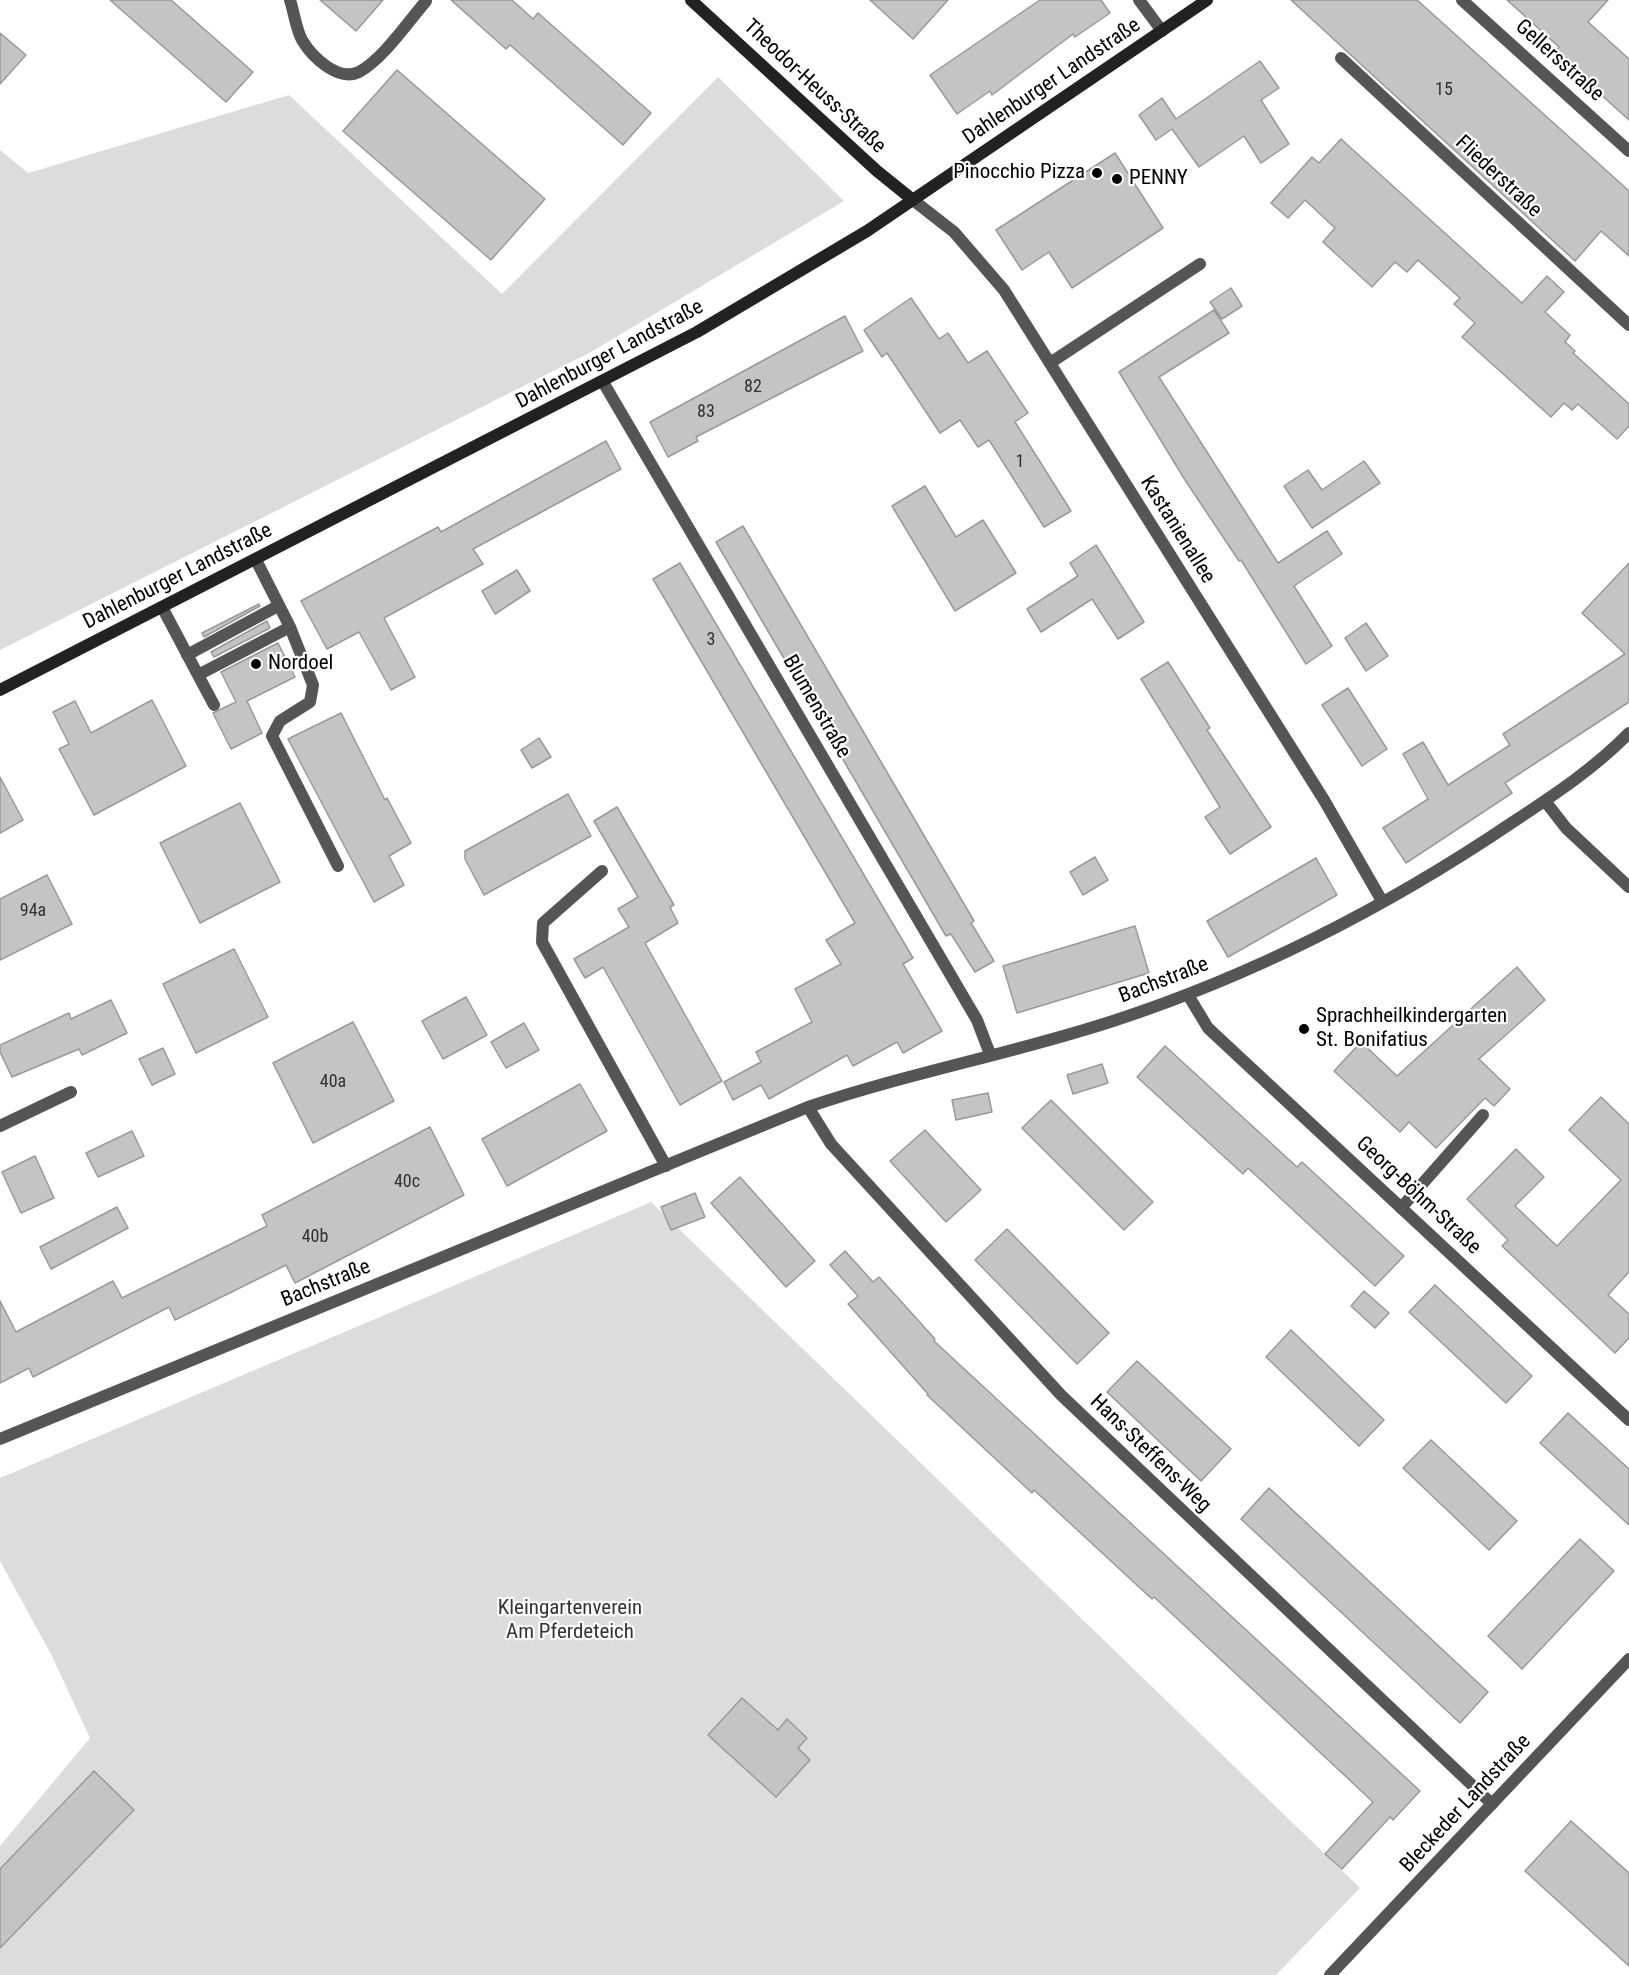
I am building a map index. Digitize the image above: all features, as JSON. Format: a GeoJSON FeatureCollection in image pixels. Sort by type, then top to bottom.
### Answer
{"type":"FeatureCollection","features":[{"type":"Feature","properties":{"kind":"main road","name":"Theodor-Heuss-Straße"},"geometry":{"type":"LineString","coordinates":[[691,0],[877,171],[913,200]]}},
{"type":"Feature","properties":{"kind":"main road","name":"Dahlenburger Landstraße"},"geometry":{"type":"LineString","coordinates":[[0,690],[603,382],[800,273],[913,200],[1207,0]]}},
{"type":"Feature","properties":{"kind":"street"},"geometry":{"type":"LineString","coordinates":[[290,0],[301,39],[318,59],[337,73],[356,73],[372,63],[426,2]]}},
{"type":"Feature","properties":{"kind":"street"},"geometry":{"type":"LineString","coordinates":[[1139,0],[1162,31]]}},
{"type":"Feature","properties":{"kind":"street","name":"Gellersstraße"},"geometry":{"type":"LineString","coordinates":[[1462,0],[1629,151]]}},
{"type":"Feature","properties":{"kind":"street","name":"Fliederstraße"},"geometry":{"type":"LineString","coordinates":[[1341,58],[1629,325]]}},
{"type":"Feature","properties":{"kind":"street","name":"Kastanienallee"},"geometry":{"type":"LineString","coordinates":[[913,200],[954,232],[1004,290],[1324,800],[1382,902]]}},
{"type":"Feature","properties":{"kind":"street"},"geometry":{"type":"LineString","coordinates":[[1050,363],[1200,264]]}},
{"type":"Feature","properties":{"kind":"street","name":"Blumenstraße"},"geometry":{"type":"LineString","coordinates":[[603,382],[977,1020],[990,1054]]}},
{"type":"Feature","properties":{"kind":"street"},"geometry":{"type":"LineString","coordinates":[[256,560],[290,627],[313,685],[310,702],[280,721],[272,736],[338,866]]}},
{"type":"Feature","properties":{"kind":"street"},"geometry":{"type":"LineString","coordinates":[[187,655],[278,606]]}},
{"type":"Feature","properties":{"kind":"street"},"geometry":{"type":"LineString","coordinates":[[162,607],[214,705]]}},
{"type":"Feature","properties":{"kind":"street"},"geometry":{"type":"LineString","coordinates":[[198,675],[290,627]]}},
{"type":"Feature","properties":{"kind":"street","name":"Bachstraße"},"geometry":{"type":"LineString","coordinates":[[0,1439],[808,1107],[872,1086],[1112,1022],[1188,995],[1323,934],[1452,861],[1545,801],[1598,761],[1629,733]]}},
{"type":"Feature","properties":{"kind":"street"},"geometry":{"type":"LineString","coordinates":[[1545,801],[1566,828],[1629,887]]}},
{"type":"Feature","properties":{"kind":"street"},"geometry":{"type":"LineString","coordinates":[[602,871],[543,923],[542,942],[666,1166]]}},
{"type":"Feature","properties":{"kind":"street","name":"Georg-Böhm-Straße"},"geometry":{"type":"LineString","coordinates":[[1188,995],[1208,1028],[1629,1420]]}},
{"type":"Feature","properties":{"kind":"street"},"geometry":{"type":"LineString","coordinates":[[0,1126],[71,1092]]}},
{"type":"Feature","properties":{"kind":"street","name":"Hans-Steffens-Weg"},"geometry":{"type":"LineString","coordinates":[[808,1107],[831,1144],[1061,1395],[1492,1804]]}},
{"type":"Feature","properties":{"kind":"street"},"geometry":{"type":"LineString","coordinates":[[1401,1208],[1483,1115]]}},
{"type":"Feature","properties":{"kind":"street","name":"Bleckeder Landstraße"},"geometry":{"type":"LineString","coordinates":[[1330,1975],[1629,1659]]}},
{"type":"Feature","properties":{"kind":"green space"},"geometry":{"type":"Polygon","coordinates":[[[718,77],[844,201],[591,352],[0,650],[0,150],[28,173],[289,95],[502,294],[718,77]]]}},
{"type":"Feature","properties":{"kind":"green space","name":"Kleingartenverein Am Pferdeteich"},"geometry":{"type":"Polygon","coordinates":[[[651,1202],[1360,1888],[1276,1975],[0,1975],[0,1846],[90,1738],[52,1656],[0,1561],[0,1478],[651,1202]]]}},
{"type":"Feature","properties":{"kind":"building"},"geometry":{"type":"Polygon","coordinates":[[[110,0],[171,0],[253,72],[226,102],[110,0]]]}},
{"type":"Feature","properties":{"kind":"building"},"geometry":{"type":"Polygon","coordinates":[[[320,0],[383,0],[356,31],[320,0]]]}},
{"type":"Feature","properties":{"kind":"building"},"geometry":{"type":"Polygon","coordinates":[[[451,0],[512,0],[533,19],[538,13],[651,113],[623,145],[510,45],[506,49],[451,0]]]}},
{"type":"Feature","properties":{"kind":"building"},"geometry":{"type":"Polygon","coordinates":[[[870,0],[948,0],[913,39],[870,0]]]}},
{"type":"Feature","properties":{"kind":"building"},"geometry":{"type":"Polygon","coordinates":[[[1040,0],[1101,0],[1110,13],[1075,37],[1073,34],[992,95],[990,91],[957,114],[930,75],[1040,0]]]}},
{"type":"Feature","properties":{"kind":"building"},"geometry":{"type":"Polygon","coordinates":[[[1291,0],[1417,0],[1629,191],[1629,256],[1601,231],[1575,261],[1291,0]]]}},
{"type":"Feature","properties":{"kind":"building"},"geometry":{"type":"Polygon","coordinates":[[[1507,0],[1608,0],[1588,22],[1629,59],[1629,120],[1555,53],[1559,47],[1507,0]]]}},
{"type":"Feature","properties":{"kind":"building"},"geometry":{"type":"Polygon","coordinates":[[[0,33],[26,55],[0,84],[0,33]]]}},
{"type":"Feature","properties":{"kind":"building"},"geometry":{"type":"Polygon","coordinates":[[[1260,61],[1279,88],[1261,100],[1289,144],[1261,163],[1244,136],[1199,167],[1172,129],[1156,140],[1139,115],[1162,98],[1176,119],[1260,61]]]}},
{"type":"Feature","properties":{"kind":"building"},"geometry":{"type":"Polygon","coordinates":[[[397,70],[545,199],[491,260],[343,131],[397,70]]]}},
{"type":"Feature","properties":{"kind":"building"},"geometry":{"type":"Polygon","coordinates":[[[1341,139],[1522,303],[1547,276],[1564,292],[1545,312],[1570,335],[1565,342],[1575,351],[1573,353],[1629,404],[1629,426],[1617,439],[1578,404],[1572,410],[1564,403],[1551,417],[1462,337],[1475,323],[1454,304],[1460,298],[1418,260],[1407,272],[1395,262],[1372,287],[1323,242],[1335,228],[1305,200],[1288,218],[1271,203],[1312,157],[1319,163],[1341,139]]]}},
{"type":"Feature","properties":{"kind":"building"},"geometry":{"type":"Polygon","coordinates":[[[1115,153],[1163,228],[1072,288],[1049,252],[1022,270],[996,230],[1115,153]]]}},
{"type":"Feature","properties":{"kind":"building"},"geometry":{"type":"Polygon","coordinates":[[[1231,288],[1242,306],[1222,319],[1210,302],[1231,288]]]}},
{"type":"Feature","properties":{"kind":"building"},"geometry":{"type":"Polygon","coordinates":[[[911,298],[939,339],[948,333],[968,363],[987,351],[1028,413],[1015,422],[1071,511],[1044,527],[989,440],[978,447],[960,420],[940,433],[887,353],[882,357],[864,330],[911,298]]]}},
{"type":"Feature","properties":{"kind":"building"},"geometry":{"type":"Polygon","coordinates":[[[1214,310],[1229,333],[1159,377],[1278,563],[1327,531],[1342,554],[1294,586],[1332,646],[1306,664],[1241,560],[1239,561],[1185,480],[1119,372],[1214,310]]]}},
{"type":"Feature","properties":{"kind":"building"},"geometry":{"type":"Polygon","coordinates":[[[845,316],[863,351],[696,437],[698,441],[668,457],[650,422],[845,316]]]}},
{"type":"Feature","properties":{"kind":"building"},"geometry":{"type":"Polygon","coordinates":[[[606,441],[621,469],[473,549],[483,564],[384,618],[415,677],[391,690],[359,632],[327,649],[301,601],[438,527],[441,532],[606,441]]]}},
{"type":"Feature","properties":{"kind":"building"},"geometry":{"type":"Polygon","coordinates":[[[1364,461],[1380,483],[1312,528],[1284,486],[1308,470],[1322,490],[1364,461]]]}},
{"type":"Feature","properties":{"kind":"building"},"geometry":{"type":"Polygon","coordinates":[[[925,486],[956,537],[983,520],[1016,573],[955,611],[892,506],[925,486]]]}},
{"type":"Feature","properties":{"kind":"building"},"geometry":{"type":"Polygon","coordinates":[[[743,526],[974,921],[971,923],[994,961],[975,972],[951,934],[946,936],[716,542],[743,526]]]}},
{"type":"Feature","properties":{"kind":"building"},"geometry":{"type":"Polygon","coordinates":[[[1096,545],[1144,622],[1118,639],[1092,599],[1041,632],[1027,609],[1078,576],[1070,563],[1096,545]]]}},
{"type":"Feature","properties":{"kind":"building"},"geometry":{"type":"Polygon","coordinates":[[[680,563],[913,958],[903,964],[942,1031],[903,1053],[897,1042],[853,1066],[847,1055],[769,1099],[761,1085],[733,1100],[724,1082],[761,1062],[756,1052],[812,1022],[795,989],[841,964],[826,940],[855,923],[653,579],[680,563]]]}},
{"type":"Feature","properties":{"kind":"building"},"geometry":{"type":"Polygon","coordinates":[[[1629,563],[1629,702],[1505,783],[1512,793],[1406,863],[1383,828],[1428,799],[1403,754],[1423,742],[1448,785],[1510,745],[1503,734],[1625,654],[1582,613],[1629,563]]]}},
{"type":"Feature","properties":{"kind":"building"},"geometry":{"type":"Polygon","coordinates":[[[517,570],[530,591],[495,614],[482,591],[517,570]]]}},
{"type":"Feature","properties":{"kind":"building"},"geometry":{"type":"Polygon","coordinates":[[[259,604],[260,606],[204,637],[202,633],[259,604]]]}},
{"type":"Feature","properties":{"kind":"building"},"geometry":{"type":"Polygon","coordinates":[[[267,621],[270,628],[214,657],[211,652],[267,621]]]}},
{"type":"Feature","properties":{"kind":"building"},"geometry":{"type":"Polygon","coordinates":[[[1366,623],[1388,656],[1366,671],[1345,638],[1366,623]]]}},
{"type":"Feature","properties":{"kind":"building"},"geometry":{"type":"Polygon","coordinates":[[[278,643],[295,677],[247,701],[262,733],[231,749],[213,713],[236,702],[221,672],[278,643]]]}},
{"type":"Feature","properties":{"kind":"building"},"geometry":{"type":"Polygon","coordinates":[[[1168,662],[1210,728],[1207,730],[1271,827],[1230,854],[1205,817],[1220,807],[1141,679],[1168,662]]]}},
{"type":"Feature","properties":{"kind":"building"},"geometry":{"type":"Polygon","coordinates":[[[1348,688],[1387,749],[1362,766],[1322,705],[1348,688]]]}},
{"type":"Feature","properties":{"kind":"building"},"geometry":{"type":"Polygon","coordinates":[[[152,700],[186,766],[94,815],[59,749],[69,744],[53,712],[75,701],[91,733],[152,700]]]}},
{"type":"Feature","properties":{"kind":"building"},"geometry":{"type":"Polygon","coordinates":[[[341,713],[385,800],[387,798],[411,843],[389,856],[404,885],[374,902],[288,739],[341,713]]]}},
{"type":"Feature","properties":{"kind":"building"},"geometry":{"type":"Polygon","coordinates":[[[539,738],[551,757],[532,768],[521,750],[539,738]]]}},
{"type":"Feature","properties":{"kind":"building"},"geometry":{"type":"Polygon","coordinates":[[[0,777],[23,820],[0,833],[0,777]]]}},
{"type":"Feature","properties":{"kind":"building"},"geometry":{"type":"Polygon","coordinates":[[[568,794],[591,836],[484,895],[465,859],[465,851],[568,794]]]}},
{"type":"Feature","properties":{"kind":"building"},"geometry":{"type":"Polygon","coordinates":[[[240,803],[280,882],[200,923],[160,843],[240,803]]]}},
{"type":"Feature","properties":{"kind":"building"},"geometry":{"type":"Polygon","coordinates":[[[617,807],[674,905],[670,907],[678,923],[645,943],[722,1081],[680,1105],[603,967],[585,978],[574,959],[629,927],[618,909],[638,897],[594,821],[617,807]]]}},
{"type":"Feature","properties":{"kind":"building"},"geometry":{"type":"Polygon","coordinates":[[[1095,857],[1108,880],[1083,895],[1070,872],[1095,857]]]}},
{"type":"Feature","properties":{"kind":"building"},"geometry":{"type":"Polygon","coordinates":[[[1316,858],[1337,895],[1228,957],[1207,921],[1316,858]]]}},
{"type":"Feature","properties":{"kind":"building"},"geometry":{"type":"Polygon","coordinates":[[[47,875],[72,924],[0,960],[0,899],[47,875]]]}},
{"type":"Feature","properties":{"kind":"building"},"geometry":{"type":"Polygon","coordinates":[[[1135,926],[1149,973],[1017,1013],[1003,966],[1135,926]]]}},
{"type":"Feature","properties":{"kind":"building"},"geometry":{"type":"Polygon","coordinates":[[[234,949],[268,1017],[196,1053],[163,984],[234,949]]]}},
{"type":"Feature","properties":{"kind":"building"},"geometry":{"type":"Polygon","coordinates":[[[1517,967],[1545,1000],[1479,1059],[1510,1089],[1494,1106],[1485,1098],[1436,1148],[1409,1122],[1400,1132],[1334,1071],[1361,1042],[1397,1076],[1517,967]]]}},
{"type":"Feature","properties":{"kind":"building"},"geometry":{"type":"Polygon","coordinates":[[[466,997],[487,1035],[443,1059],[422,1021],[466,997]]]}},
{"type":"Feature","properties":{"kind":"building"},"geometry":{"type":"Polygon","coordinates":[[[111,1000],[127,1033],[82,1055],[79,1049],[12,1077],[0,1052],[0,1045],[69,1013],[71,1019],[111,1000]]]}},
{"type":"Feature","properties":{"kind":"building"},"geometry":{"type":"Polygon","coordinates":[[[353,1022],[394,1101],[313,1143],[273,1063],[353,1022]]]}},
{"type":"Feature","properties":{"kind":"building"},"geometry":{"type":"Polygon","coordinates":[[[524,1023],[539,1050],[506,1068],[491,1042],[524,1023]]]}},
{"type":"Feature","properties":{"kind":"building"},"geometry":{"type":"Polygon","coordinates":[[[1165,1046],[1297,1167],[1302,1162],[1404,1256],[1375,1286],[1248,1168],[1243,1174],[1137,1077],[1165,1046]]]}},
{"type":"Feature","properties":{"kind":"building"},"geometry":{"type":"Polygon","coordinates":[[[163,1048],[175,1074],[152,1085],[139,1059],[163,1048]]]}},
{"type":"Feature","properties":{"kind":"building"},"geometry":{"type":"Polygon","coordinates":[[[1102,1064],[1108,1083],[1073,1094],[1067,1075],[1102,1064]]]}},
{"type":"Feature","properties":{"kind":"building"},"geometry":{"type":"Polygon","coordinates":[[[580,1084],[607,1131],[507,1186],[482,1139],[580,1084]]]}},
{"type":"Feature","properties":{"kind":"building"},"geometry":{"type":"Polygon","coordinates":[[[988,1093],[992,1112],[956,1120],[952,1100],[988,1093]]]}},
{"type":"Feature","properties":{"kind":"building"},"geometry":{"type":"Polygon","coordinates":[[[1601,1097],[1629,1124],[1629,1272],[1608,1295],[1629,1314],[1629,1338],[1615,1353],[1502,1246],[1508,1240],[1467,1199],[1516,1149],[1544,1177],[1515,1206],[1557,1246],[1621,1180],[1569,1130],[1601,1097]]]}},
{"type":"Feature","properties":{"kind":"building"},"geometry":{"type":"Polygon","coordinates":[[[1051,1100],[1153,1202],[1124,1230],[1022,1128],[1051,1100]]]}},
{"type":"Feature","properties":{"kind":"building"},"geometry":{"type":"Polygon","coordinates":[[[430,1127],[464,1195],[295,1283],[286,1265],[175,1320],[169,1307],[33,1377],[29,1368],[0,1383],[0,1301],[16,1332],[113,1281],[122,1298],[267,1226],[262,1215],[430,1127]]]}},
{"type":"Feature","properties":{"kind":"building"},"geometry":{"type":"Polygon","coordinates":[[[925,1130],[981,1190],[946,1222],[890,1161],[925,1130]]]}},
{"type":"Feature","properties":{"kind":"building"},"geometry":{"type":"Polygon","coordinates":[[[132,1131],[144,1156],[98,1177],[86,1153],[132,1131]]]}},
{"type":"Feature","properties":{"kind":"building"},"geometry":{"type":"Polygon","coordinates":[[[35,1156],[54,1198],[21,1213],[2,1172],[35,1156]]]}},
{"type":"Feature","properties":{"kind":"building"},"geometry":{"type":"Polygon","coordinates":[[[740,1177],[815,1261],[786,1287],[711,1203],[740,1177]]]}},
{"type":"Feature","properties":{"kind":"building"},"geometry":{"type":"Polygon","coordinates":[[[695,1193],[705,1217],[671,1230],[661,1207],[695,1193]]]}},
{"type":"Feature","properties":{"kind":"building"},"geometry":{"type":"Polygon","coordinates":[[[117,1207],[128,1228],[51,1269],[40,1247],[117,1207]]]}},
{"type":"Feature","properties":{"kind":"building"},"geometry":{"type":"Polygon","coordinates":[[[1007,1229],[1109,1333],[1077,1364],[975,1260],[1007,1229]]]}},
{"type":"Feature","properties":{"kind":"building"},"geometry":{"type":"Polygon","coordinates":[[[845,1251],[873,1282],[879,1277],[935,1339],[934,1341],[1420,1791],[1393,1820],[1390,1817],[1342,1869],[1325,1854],[1373,1802],[1154,1597],[1152,1599],[1034,1490],[1032,1493],[927,1395],[848,1304],[858,1296],[830,1265],[845,1251]]]}},
{"type":"Feature","properties":{"kind":"building"},"geometry":{"type":"Polygon","coordinates":[[[1435,1285],[1532,1376],[1506,1403],[1409,1312],[1435,1285]]]}},
{"type":"Feature","properties":{"kind":"building"},"geometry":{"type":"Polygon","coordinates":[[[1364,1291],[1389,1313],[1375,1328],[1351,1306],[1364,1291]]]}},
{"type":"Feature","properties":{"kind":"building"},"geometry":{"type":"Polygon","coordinates":[[[1291,1330],[1384,1420],[1359,1446],[1266,1357],[1291,1330]]]}},
{"type":"Feature","properties":{"kind":"building"},"geometry":{"type":"Polygon","coordinates":[[[1137,1361],[1231,1449],[1201,1481],[1107,1392],[1137,1361]]]}},
{"type":"Feature","properties":{"kind":"building"},"geometry":{"type":"Polygon","coordinates":[[[1568,1413],[1629,1469],[1629,1525],[1540,1443],[1568,1413]]]}},
{"type":"Feature","properties":{"kind":"building"},"geometry":{"type":"Polygon","coordinates":[[[1431,1440],[1517,1521],[1489,1550],[1403,1468],[1431,1440]]]}},
{"type":"Feature","properties":{"kind":"building"},"geometry":{"type":"Polygon","coordinates":[[[1269,1488],[1488,1692],[1460,1723],[1241,1519],[1269,1488]]]}},
{"type":"Feature","properties":{"kind":"building"},"geometry":{"type":"Polygon","coordinates":[[[1580,1539],[1614,1571],[1522,1669],[1488,1636],[1580,1539]]]}},
{"type":"Feature","properties":{"kind":"building"},"geometry":{"type":"Polygon","coordinates":[[[742,1698],[778,1730],[787,1719],[807,1738],[798,1748],[810,1760],[776,1797],[708,1735],[742,1698]]]}},
{"type":"Feature","properties":{"kind":"building"},"geometry":{"type":"Polygon","coordinates":[[[94,1771],[134,1810],[0,1948],[0,1869],[94,1771]]]}},
{"type":"Feature","properties":{"kind":"building"},"geometry":{"type":"Polygon","coordinates":[[[1571,1821],[1629,1873],[1629,1966],[1525,1871],[1571,1821]]]}},
{"type":"Feature","properties":{"kind":"place","name":"Pinocchio Pizza"},"geometry":{"type":"Point","coordinates":[1097,173]}},
{"type":"Feature","properties":{"kind":"place","name":"PENNY"},"geometry":{"type":"Point","coordinates":[1117,179]}},
{"type":"Feature","properties":{"kind":"place","name":"Nordoel"},"geometry":{"type":"Point","coordinates":[256,664]}},
{"type":"Feature","properties":{"kind":"place","name":"Sprachheilkindergarten St. Bonifatius"},"geometry":{"type":"Point","coordinates":[1304,1029]}}]}
